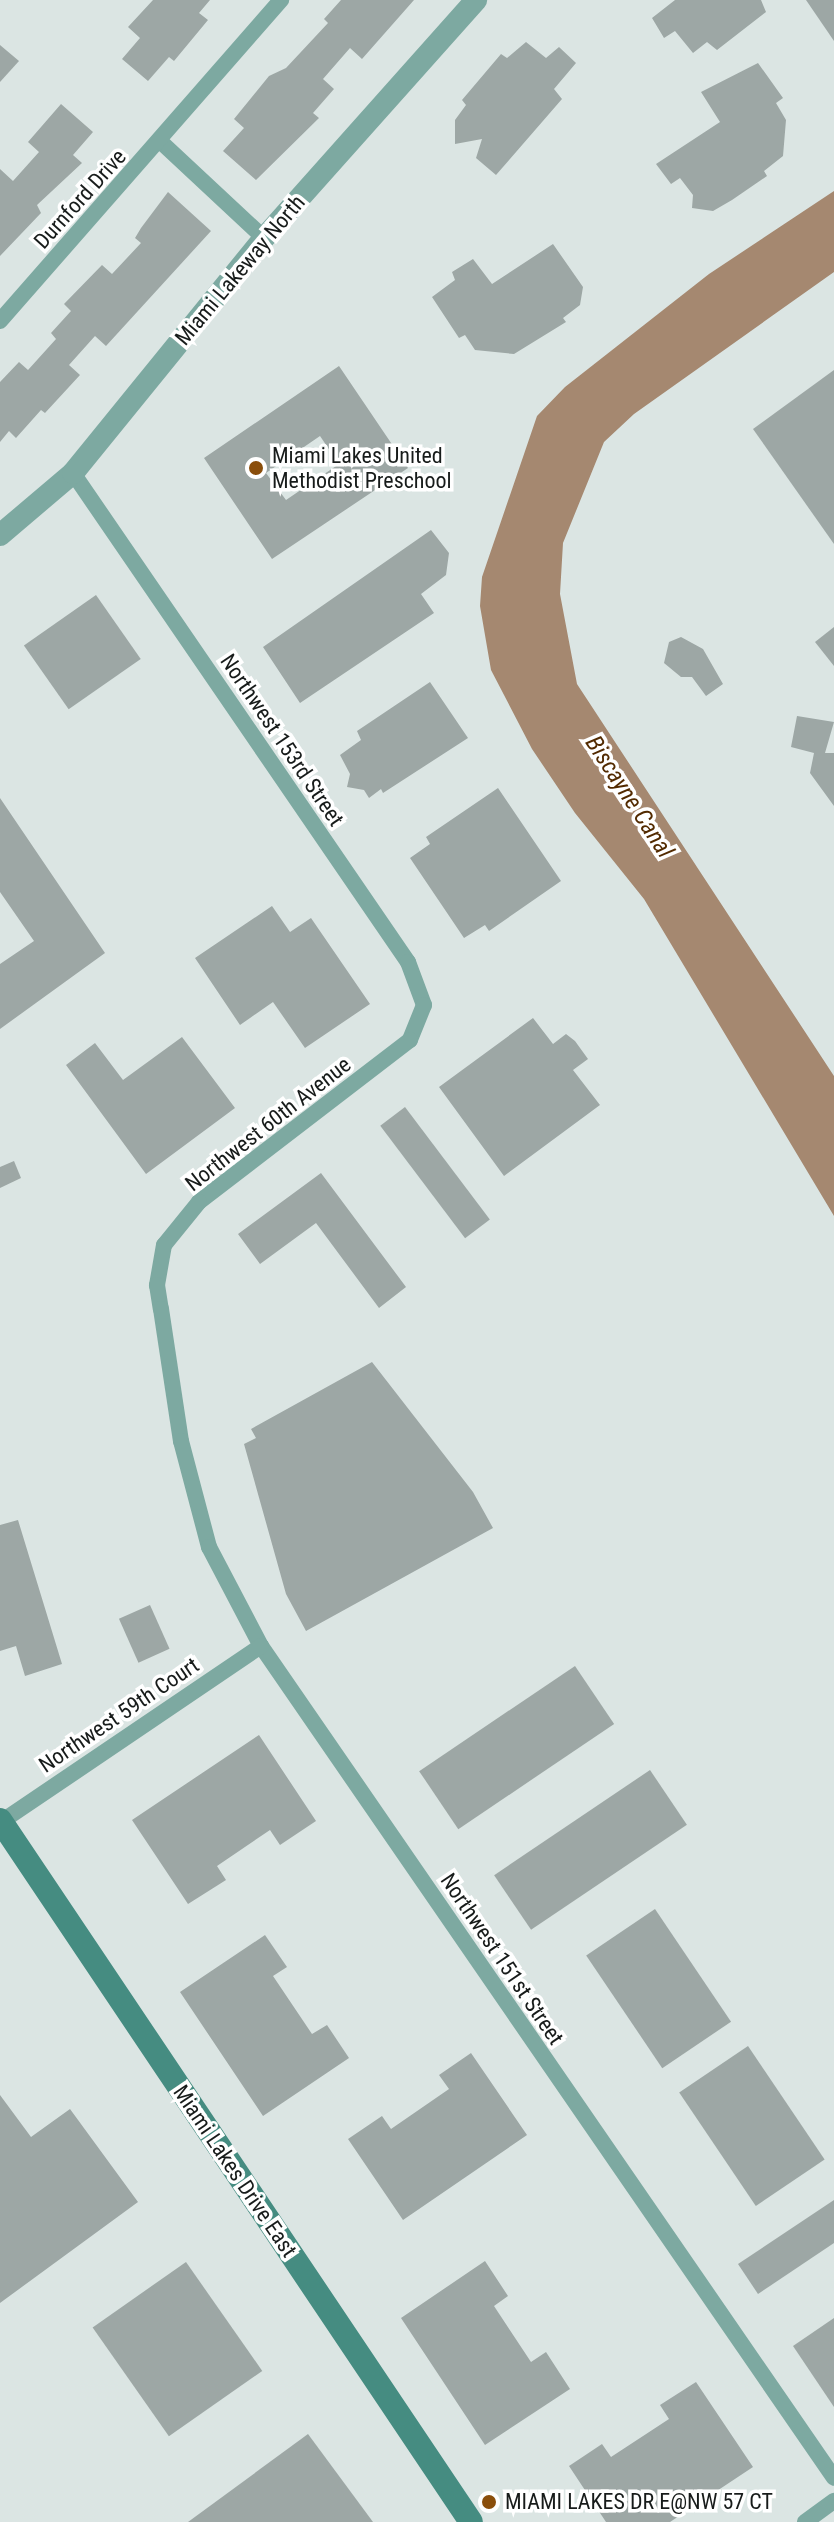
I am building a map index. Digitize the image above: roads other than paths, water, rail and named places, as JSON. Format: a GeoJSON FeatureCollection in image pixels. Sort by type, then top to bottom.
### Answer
{"type":"FeatureCollection","features":[{"type":"Feature","properties":{"kind":"main road","name":"Miami Lakes Drive East"},"geometry":{"type":"LineString","coordinates":[[1,1821],[471,2522]]}},
{"type":"Feature","properties":{"kind":"street","name":"Durnford Drive"},"geometry":{"type":"LineString","coordinates":[[0,321],[161,142],[281,0]]}},
{"type":"Feature","properties":{"kind":"street","name":"Miami Lakeway North"},"geometry":{"type":"LineString","coordinates":[[0,535],[73,473],[264,238],[476,0]]}},
{"type":"Feature","properties":{"kind":"street"},"geometry":{"type":"LineString","coordinates":[[161,142],[264,238]]}},
{"type":"Feature","properties":{"kind":"street","name":"Northwest 153rd Street"},"geometry":{"type":"LineString","coordinates":[[73,473],[408,962],[424,1005],[410,1040]]}},
{"type":"Feature","properties":{"kind":"street","name":"Northwest 60th Avenue"},"geometry":{"type":"LineString","coordinates":[[181,1441],[157,1285],[164,1245],[199,1202],[410,1040]]}},
{"type":"Feature","properties":{"kind":"street","name":"Northwest 151st Street"},"geometry":{"type":"LineString","coordinates":[[181,1441],[209,1547],[261,1646],[834,2478]]}},
{"type":"Feature","properties":{"kind":"street","name":"Northwest 59th Court"},"geometry":{"type":"LineString","coordinates":[[1,1821],[261,1646]]}},
{"type":"Feature","properties":{"kind":"street"},"geometry":{"type":"LineString","coordinates":[[805,2522],[834,2501]]}},
{"type":"Feature","properties":{"kind":"water","name":"Biscayne Canal"},"geometry":{"type":"Polygon","coordinates":[[[834,191],[834,272],[634,414],[604,442],[563,543],[560,594],[577,684],[834,1076],[834,1216],[644,899],[575,813],[532,749],[491,670],[480,606],[482,577],[537,416],[565,387],[709,274],[834,191]]]}},
{"type":"Feature","properties":{"kind":"place","name":"Miami Lakes United Methodist Preschool"},"geometry":{"type":"Point","coordinates":[256,468]}},
{"type":"Feature","properties":{"kind":"place","name":"MIAMI LAKES DR E@NW 57 CT"},"geometry":{"type":"Point","coordinates":[489,2502]}}]}
